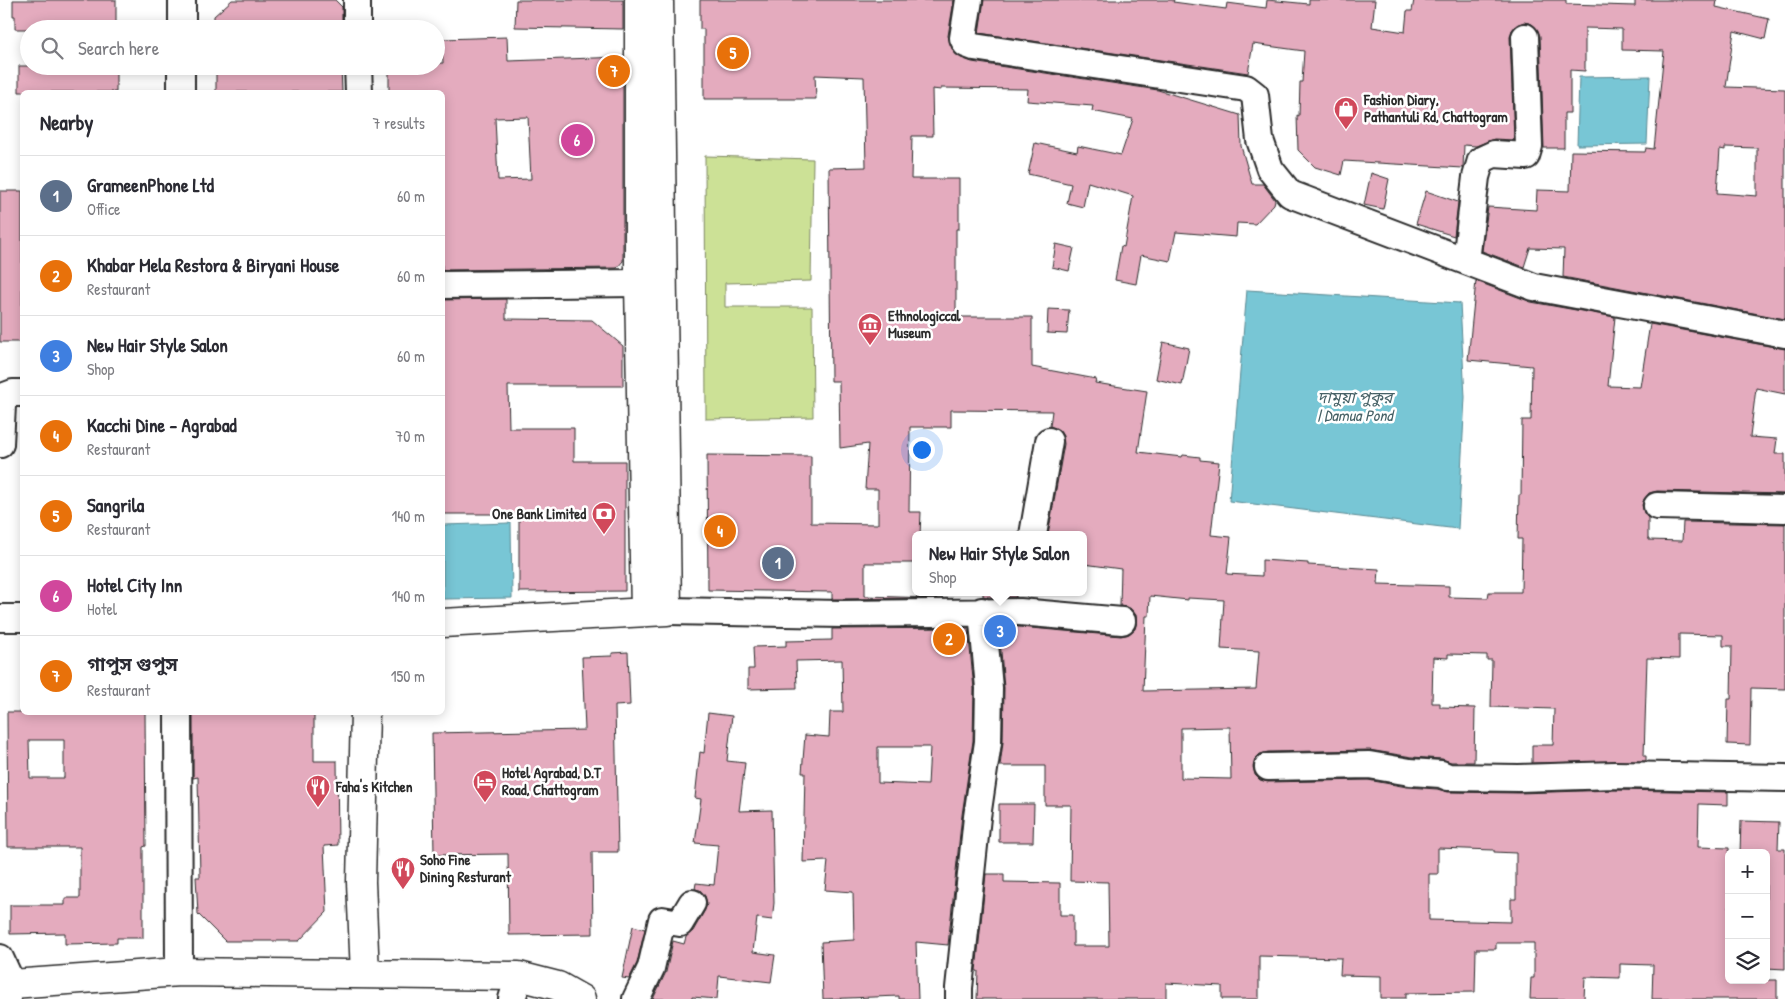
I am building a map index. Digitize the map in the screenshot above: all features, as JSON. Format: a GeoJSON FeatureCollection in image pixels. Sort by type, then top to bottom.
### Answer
{"type":"FeatureCollection","features":[{"type":"Feature","properties":{"kind":"street"},"geometry":{"type":"LineString","coordinates":[[182,0],[182,20]]}},
{"type":"Feature","properties":{"kind":"street"},"geometry":{"type":"LineString","coordinates":[[357,0],[357,20]]}},
{"type":"Feature","properties":{"kind":"street"},"geometry":{"type":"LineString","coordinates":[[639,0],[639,284],[656,611]]}},
{"type":"Feature","properties":{"kind":"street"},"geometry":{"type":"LineString","coordinates":[[656,611],[659,0]]}},
{"type":"Feature","properties":{"kind":"street"},"geometry":{"type":"LineString","coordinates":[[969,0],[963,38],[966,44],[974,47],[1246,88],[1255,95],[1260,140],[1270,169],[1290,194],[1534,286],[1785,334]]}},
{"type":"Feature","properties":{"kind":"street"},"geometry":{"type":"LineString","coordinates":[[1466,261],[1476,177],[1482,160],[1494,154],[1526,156],[1529,146],[1524,37]]}},
{"type":"Feature","properties":{"kind":"street"},"geometry":{"type":"LineString","coordinates":[[181,75],[181,90]]}},
{"type":"Feature","properties":{"kind":"street"},"geometry":{"type":"LineString","coordinates":[[358,75],[359,90]]}},
{"type":"Feature","properties":{"kind":"street"},"geometry":{"type":"LineString","coordinates":[[445,284],[639,284]]}},
{"type":"Feature","properties":{"kind":"street"},"geometry":{"type":"LineString","coordinates":[[0,444],[2,405],[5,396],[20,393]]}},
{"type":"Feature","properties":{"kind":"street"},"geometry":{"type":"LineString","coordinates":[[1034,531],[1049,441]]}},
{"type":"Feature","properties":{"kind":"street"},"geometry":{"type":"LineString","coordinates":[[1657,506],[1785,509]]}},
{"type":"Feature","properties":{"kind":"street"},"geometry":{"type":"LineString","coordinates":[[445,623],[656,611],[842,614],[982,611],[1022,602],[1122,620]]}},
{"type":"Feature","properties":{"kind":"street"},"geometry":{"type":"LineString","coordinates":[[960,999],[959,988],[977,817],[988,742],[989,688],[982,611]]}},
{"type":"Feature","properties":{"kind":"street"},"geometry":{"type":"LineString","coordinates":[[0,618],[20,618]]}},
{"type":"Feature","properties":{"kind":"street"},"geometry":{"type":"LineString","coordinates":[[178,715],[179,972]]}},
{"type":"Feature","properties":{"kind":"street"},"geometry":{"type":"LineString","coordinates":[[365,715],[361,882],[365,974]]}},
{"type":"Feature","properties":{"kind":"street"},"geometry":{"type":"LineString","coordinates":[[1268,767],[1369,765],[1410,772],[1440,774],[1448,777],[1519,778],[1615,775],[1785,778]]}},
{"type":"Feature","properties":{"kind":"street"},"geometry":{"type":"LineString","coordinates":[[636,999],[651,968],[662,920],[680,923],[692,903]]}},
{"type":"Feature","properties":{"kind":"street"},"geometry":{"type":"LineString","coordinates":[[0,958],[9,992],[179,972],[365,974],[516,987],[558,986],[581,999]]}},
{"type":"Feature","properties":{"kind":"green space"},"geometry":{"type":"Polygon","coordinates":[[[705,156],[813,159],[811,281],[725,283],[725,307],[812,307],[813,417],[706,419],[705,156]]]}},
{"type":"Feature","properties":{"kind":"water"},"geometry":{"type":"Polygon","coordinates":[[[1650,76],[1647,144],[1577,145],[1579,77],[1650,76]]]}},
{"type":"Feature","properties":{"kind":"water","name":"দামুয়া পুকুর | Damua Pond"},"geometry":{"type":"Polygon","coordinates":[[[1247,290],[1460,303],[1465,397],[1458,529],[1229,501],[1247,290]]]}},
{"type":"Feature","properties":{"kind":"water"},"geometry":{"type":"Polygon","coordinates":[[[511,523],[512,598],[445,599],[445,525],[511,523]]]}},
{"type":"Feature","properties":{"kind":"building"},"geometry":{"type":"Polygon","coordinates":[[[13,0],[116,0],[116,20],[20,20],[20,29],[15,29],[15,16],[13,16],[13,0]]]}},
{"type":"Feature","properties":{"kind":"building"},"geometry":{"type":"Polygon","coordinates":[[[232,0],[335,0],[342,7],[342,20],[214,20],[214,16],[232,0]]]}},
{"type":"Feature","properties":{"kind":"building"},"geometry":{"type":"Polygon","coordinates":[[[516,0],[623,0],[623,29],[515,27],[516,0]]]}},
{"type":"Feature","properties":{"kind":"building"},"geometry":{"type":"Polygon","coordinates":[[[700,0],[954,0],[948,36],[953,51],[961,58],[972,62],[1158,90],[1240,115],[1241,146],[1252,184],[1263,184],[1275,200],[1274,204],[1255,224],[1237,223],[1236,237],[1176,232],[1170,261],[1141,255],[1136,284],[1115,280],[1121,246],[1124,247],[1133,196],[1088,182],[1083,207],[1067,203],[1071,184],[1028,174],[1035,143],[1077,152],[1078,146],[1121,155],[1133,119],[1092,111],[1093,106],[1027,101],[1028,89],[941,88],[941,90],[932,89],[933,136],[912,136],[911,179],[959,179],[959,229],[956,229],[956,317],[1032,317],[1032,367],[1096,379],[1095,383],[1147,391],[1138,452],[1200,457],[1200,460],[1219,462],[1211,535],[1231,537],[1227,574],[1262,576],[1262,560],[1379,569],[1378,584],[1449,586],[1449,597],[1488,598],[1489,592],[1521,592],[1522,539],[1518,539],[1519,495],[1521,495],[1522,420],[1531,420],[1532,366],[1468,360],[1476,281],[1531,302],[1615,317],[1608,386],[1640,387],[1650,324],[1785,349],[1785,394],[1756,388],[1750,437],[1777,439],[1775,454],[1785,454],[1785,494],[1657,491],[1649,493],[1642,505],[1644,513],[1648,518],[1649,540],[1682,541],[1683,522],[1785,524],[1785,689],[1751,688],[1750,745],[1727,744],[1728,699],[1731,699],[1732,646],[1723,646],[1723,635],[1679,634],[1679,659],[1647,658],[1644,756],[1646,756],[1646,761],[1532,763],[1532,745],[1553,745],[1554,709],[1491,707],[1492,660],[1487,660],[1487,655],[1448,654],[1448,658],[1433,657],[1432,703],[1440,703],[1440,707],[1475,708],[1474,762],[1451,762],[1442,759],[1412,757],[1369,750],[1268,752],[1260,754],[1255,759],[1253,767],[1255,775],[1260,780],[1268,782],[1368,780],[1448,792],[1519,793],[1615,790],[1728,792],[1728,805],[1699,804],[1698,847],[1729,848],[1725,849],[1725,984],[1770,984],[1770,980],[1777,980],[1777,999],[1652,999],[1653,965],[1620,964],[1620,978],[1585,977],[1584,999],[1530,999],[1531,978],[1534,978],[1534,943],[1496,943],[1496,949],[1476,949],[1475,992],[1406,993],[1406,998],[1381,998],[1381,976],[1340,975],[1341,958],[1259,956],[1259,999],[1222,999],[1222,986],[1166,983],[1166,999],[977,999],[978,971],[976,971],[986,874],[1004,874],[1004,882],[1060,883],[1060,915],[1073,915],[1073,946],[1109,946],[1108,882],[1070,881],[1071,805],[1045,805],[1045,766],[1000,766],[1003,742],[1004,688],[999,627],[1121,636],[1129,634],[1135,629],[1136,615],[1130,608],[1120,606],[1121,569],[1087,564],[1087,531],[1049,531],[1064,444],[1063,436],[1059,430],[1050,426],[1052,411],[951,410],[951,427],[910,427],[909,512],[921,512],[920,531],[912,531],[912,563],[865,563],[865,596],[933,598],[832,599],[832,592],[708,590],[707,455],[811,456],[811,523],[878,524],[878,489],[865,489],[868,444],[840,448],[839,381],[831,381],[829,168],[866,167],[864,77],[815,75],[816,99],[704,99],[704,29],[700,29],[700,0]],[[1150,596],[1149,616],[1146,616],[1143,691],[1256,689],[1259,651],[1221,649],[1224,600],[1188,598],[1188,600],[1150,596]],[[1230,727],[1181,728],[1181,778],[1231,779],[1230,727]],[[1438,848],[1438,874],[1429,874],[1429,920],[1511,922],[1511,899],[1516,899],[1516,853],[1494,852],[1494,850],[1438,848]]]}},
{"type":"Feature","properties":{"kind":"building"},"geometry":{"type":"Polygon","coordinates":[[[984,0],[1174,0],[1173,2],[1226,9],[1227,3],[1266,8],[1267,0],[1309,4],[1309,0],[1375,0],[1372,27],[1405,32],[1407,11],[1412,11],[1414,0],[1566,0],[1566,4],[1635,6],[1635,0],[1717,0],[1716,7],[1769,19],[1765,39],[1734,31],[1726,87],[1785,89],[1785,319],[1563,277],[1564,249],[1530,248],[1524,267],[1482,251],[1488,207],[1536,210],[1537,190],[1570,191],[1571,151],[1645,152],[1646,148],[1654,149],[1664,51],[1622,50],[1622,29],[1585,28],[1585,71],[1570,70],[1570,113],[1564,113],[1564,148],[1544,148],[1540,36],[1532,24],[1524,22],[1512,30],[1510,37],[1514,140],[1494,139],[1476,146],[1464,145],[1463,168],[1344,161],[1341,175],[1315,167],[1298,150],[1297,115],[1299,116],[1300,82],[1302,82],[1304,51],[1253,44],[1248,73],[979,33],[984,0]],[[1725,147],[1725,150],[1720,149],[1717,193],[1757,196],[1757,148],[1725,147]]]}},
{"type":"Feature","properties":{"kind":"building"},"geometry":{"type":"Polygon","coordinates":[[[507,37],[508,61],[623,57],[623,261],[617,268],[445,270],[445,90],[389,90],[389,75],[445,75],[445,39],[507,37]],[[528,117],[495,118],[498,180],[531,179],[528,117]]]}},
{"type":"Feature","properties":{"kind":"building"},"geometry":{"type":"Polygon","coordinates":[[[19,66],[20,75],[116,75],[116,90],[20,90],[19,92],[19,66]]]}},
{"type":"Feature","properties":{"kind":"building"},"geometry":{"type":"Polygon","coordinates":[[[216,75],[341,75],[342,90],[216,90],[216,75]]]}},
{"type":"Feature","properties":{"kind":"building"},"geometry":{"type":"Polygon","coordinates":[[[1371,173],[1389,179],[1383,209],[1364,205],[1371,173]]]}},
{"type":"Feature","properties":{"kind":"building"},"geometry":{"type":"Polygon","coordinates":[[[0,191],[20,191],[20,342],[0,342],[0,191]]]}},
{"type":"Feature","properties":{"kind":"building"},"geometry":{"type":"Polygon","coordinates":[[[1426,191],[1458,202],[1454,236],[1416,224],[1426,191]]]}},
{"type":"Feature","properties":{"kind":"building"},"geometry":{"type":"Polygon","coordinates":[[[1056,244],[1074,248],[1069,271],[1052,267],[1056,244]]]}},
{"type":"Feature","properties":{"kind":"building"},"geometry":{"type":"Polygon","coordinates":[[[506,299],[506,319],[592,320],[623,346],[623,386],[508,386],[509,428],[574,428],[574,461],[625,461],[625,591],[519,592],[519,514],[445,514],[445,300],[506,299]]]}},
{"type":"Feature","properties":{"kind":"building"},"geometry":{"type":"Polygon","coordinates":[[[1048,309],[1069,310],[1067,334],[1047,333],[1048,309]]]}},
{"type":"Feature","properties":{"kind":"building"},"geometry":{"type":"Polygon","coordinates":[[[1163,342],[1189,348],[1182,385],[1156,379],[1163,342]]]}},
{"type":"Feature","properties":{"kind":"building"},"geometry":{"type":"Polygon","coordinates":[[[983,596],[1016,596],[1016,597],[983,596]]]}},
{"type":"Feature","properties":{"kind":"building"},"geometry":{"type":"Polygon","coordinates":[[[968,628],[974,689],[973,741],[962,815],[948,945],[916,942],[918,999],[899,999],[899,996],[823,999],[821,942],[854,940],[853,892],[825,890],[828,861],[803,862],[805,773],[802,773],[805,735],[829,737],[830,712],[843,712],[842,660],[796,661],[797,688],[748,689],[748,669],[754,669],[753,647],[786,646],[786,641],[832,640],[832,629],[968,628]],[[878,747],[878,783],[928,785],[930,747],[878,747]]]}},
{"type":"Feature","properties":{"kind":"building"},"geometry":{"type":"Polygon","coordinates":[[[628,652],[630,705],[615,706],[618,852],[592,852],[593,934],[509,935],[508,854],[434,855],[432,733],[585,730],[582,657],[612,656],[612,653],[628,652]]]}},
{"type":"Feature","properties":{"kind":"building"},"geometry":{"type":"Polygon","coordinates":[[[7,712],[20,712],[20,715],[145,715],[146,846],[143,847],[143,938],[117,938],[117,943],[65,944],[65,933],[10,934],[10,905],[65,905],[65,898],[80,898],[80,847],[8,847],[7,712]],[[29,740],[30,778],[64,778],[64,740],[29,740]]]}},
{"type":"Feature","properties":{"kind":"building"},"geometry":{"type":"Polygon","coordinates":[[[708,713],[732,716],[727,761],[745,763],[739,811],[772,810],[774,903],[772,920],[757,918],[753,952],[775,955],[771,982],[719,976],[717,999],[692,997],[692,999],[653,999],[666,972],[673,941],[684,944],[686,937],[693,931],[705,910],[707,904],[705,896],[700,890],[695,889],[696,883],[714,885],[718,845],[695,843],[701,799],[695,798],[700,752],[704,753],[708,713]]]}},
{"type":"Feature","properties":{"kind":"building"},"geometry":{"type":"Polygon","coordinates":[[[193,715],[314,715],[314,761],[337,761],[338,845],[324,846],[327,912],[299,941],[225,941],[198,914],[196,877],[200,877],[198,777],[193,778],[193,715]]]}},
{"type":"Feature","properties":{"kind":"building"},"geometry":{"type":"Polygon","coordinates":[[[999,804],[1034,804],[1033,842],[999,842],[999,804]]]}},
{"type":"Feature","properties":{"kind":"building"},"geometry":{"type":"Polygon","coordinates":[[[1741,821],[1779,822],[1778,849],[1785,849],[1785,969],[1770,968],[1770,849],[1740,849],[1741,821]]]}},
{"type":"Feature","properties":{"kind":"building"},"geometry":{"type":"Polygon","coordinates":[[[633,926],[645,929],[637,963],[629,979],[622,978],[633,926]]]}},
{"type":"Feature","properties":{"kind":"place","name":"Sangrila"},"geometry":{"type":"Point","coordinates":[733,53]}},
{"type":"Feature","properties":{"kind":"place","name":"গাপুস গুপুস"},"geometry":{"type":"Point","coordinates":[614,71]}},
{"type":"Feature","properties":{"kind":"place","name":"Fashion Diary, Pathantuli Rd, Chattogram"},"geometry":{"type":"Point","coordinates":[1346,130]}},
{"type":"Feature","properties":{"kind":"place","name":"Hotel City Inn"},"geometry":{"type":"Point","coordinates":[577,140]}},
{"type":"Feature","properties":{"kind":"place","name":"Ethnologiccal Museum"},"geometry":{"type":"Point","coordinates":[870,346]}},
{"type":"Feature","properties":{"kind":"place","name":"Kacchi Dine - Agrabad"},"geometry":{"type":"Point","coordinates":[720,531]}},
{"type":"Feature","properties":{"kind":"place","name":"One Bank Limited"},"geometry":{"type":"Point","coordinates":[604,535]}},
{"type":"Feature","properties":{"kind":"place","name":"GrameenPhone Ltd"},"geometry":{"type":"Point","coordinates":[778,563]}},
{"type":"Feature","properties":{"kind":"place","name":"New Hair Style Salon"},"geometry":{"type":"Point","coordinates":[1000,631]}},
{"type":"Feature","properties":{"kind":"place","name":"Khabar Mela Restora & Biryani House"},"geometry":{"type":"Point","coordinates":[949,639]}},
{"type":"Feature","properties":{"kind":"place","name":"Hotel Agrabad, D.T Road, Chattogram"},"geometry":{"type":"Point","coordinates":[485,803]}},
{"type":"Feature","properties":{"kind":"place","name":"Faha's Kitchen"},"geometry":{"type":"Point","coordinates":[318,808]}},
{"type":"Feature","properties":{"kind":"place","name":"Soho Fine Dining Resturant"},"geometry":{"type":"Point","coordinates":[403,890]}}]}
